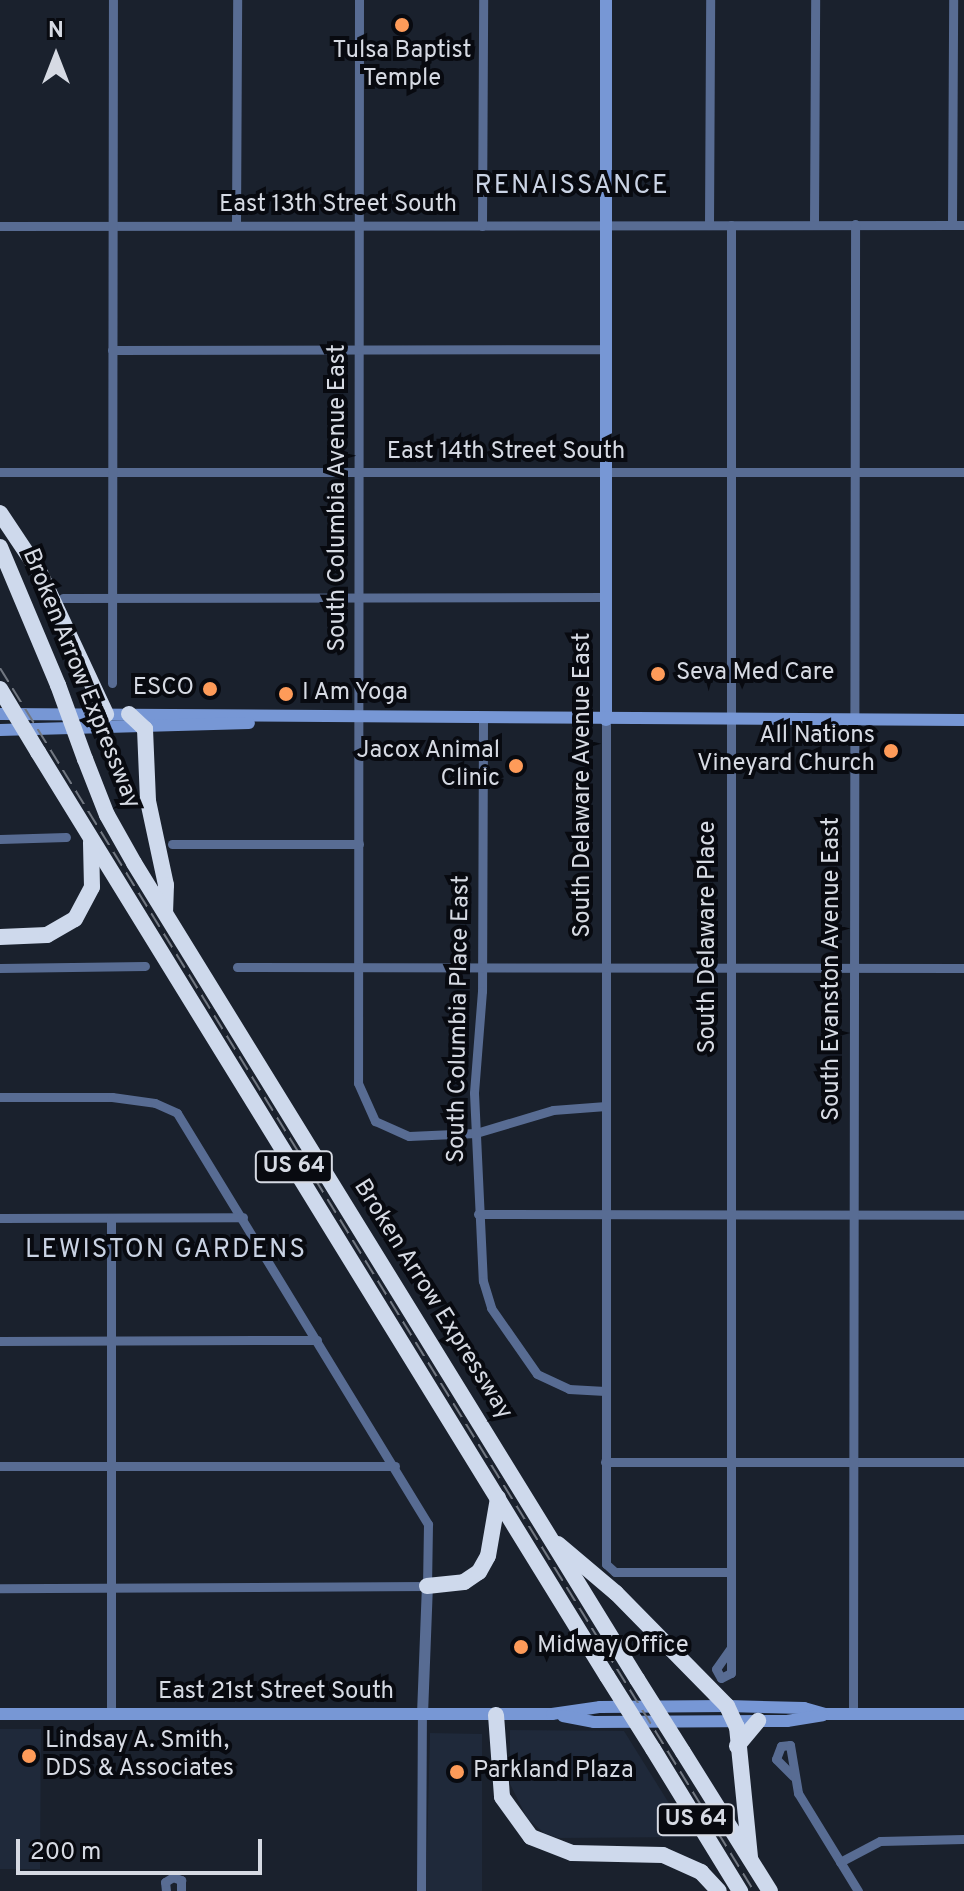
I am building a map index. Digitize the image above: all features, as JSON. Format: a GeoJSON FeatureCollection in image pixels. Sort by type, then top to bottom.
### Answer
{"type":"FeatureCollection","features":[{"type":"Feature","properties":{"kind":"highway"},"geometry":{"type":"LineString","coordinates":[[0,513],[40,573],[106,714]]}},
{"type":"Feature","properties":{"kind":"highway","name":"Broken Arrow Expressway"},"geometry":{"type":"LineString","coordinates":[[0,547],[58,685],[107,815],[770,1891]]}},
{"type":"Feature","properties":{"kind":"highway","name":"Broken Arrow Expressway"},"geometry":{"type":"LineString","coordinates":[[0,689],[740,1891]]}},
{"type":"Feature","properties":{"kind":"highway"},"geometry":{"type":"LineString","coordinates":[[129,714],[145,729],[148,801],[166,885],[165,913]]}},
{"type":"Feature","properties":{"kind":"highway"},"geometry":{"type":"LineString","coordinates":[[0,937],[47,935],[75,919],[92,887],[90,836]]}},
{"type":"Feature","properties":{"kind":"highway"},"geometry":{"type":"LineString","coordinates":[[427,1586],[464,1582],[479,1572],[488,1556],[490,1520],[498,1498]]}},
{"type":"Feature","properties":{"kind":"highway"},"geometry":{"type":"LineString","coordinates":[[550,1538],[616,1593],[731,1713],[750,1858]]}},
{"type":"Feature","properties":{"kind":"highway"},"geometry":{"type":"LineString","coordinates":[[496,1715],[502,1797],[531,1837],[572,1853],[663,1855],[701,1872],[719,1891]]}},
{"type":"Feature","properties":{"kind":"highway"},"geometry":{"type":"LineString","coordinates":[[737,1746],[758,1721]]}},
{"type":"Feature","properties":{"kind":"main road","name":"South Delaware Avenue East"},"geometry":{"type":"LineString","coordinates":[[606,0],[606,720]]}},
{"type":"Feature","properties":{"kind":"main road"},"geometry":{"type":"LineString","coordinates":[[0,714],[129,714],[290,720],[964,720]]}},
{"type":"Feature","properties":{"kind":"main road"},"geometry":{"type":"LineString","coordinates":[[0,730],[145,729],[290,720]]}},
{"type":"Feature","properties":{"kind":"main road","name":"East 21st Street South"},"geometry":{"type":"LineString","coordinates":[[0,1714],[496,1715],[552,1714],[600,1707],[731,1713],[804,1708],[825,1714],[964,1714]]}},
{"type":"Feature","properties":{"kind":"main road","name":"East 21st Street South"},"geometry":{"type":"LineString","coordinates":[[731,1713],[758,1721],[804,1720],[825,1714]]}},
{"type":"Feature","properties":{"kind":"street"},"geometry":{"type":"LineString","coordinates":[[112,683],[113,0]]}},
{"type":"Feature","properties":{"kind":"street"},"geometry":{"type":"LineString","coordinates":[[236,225],[237,0]]}},
{"type":"Feature","properties":{"kind":"street","name":"South Columbia Avenue East"},"geometry":{"type":"LineString","coordinates":[[359,0],[358,1083],[367,1113],[386,1129],[430,1137],[476,1133]]}},
{"type":"Feature","properties":{"kind":"street"},"geometry":{"type":"LineString","coordinates":[[482,226],[483,0]]}},
{"type":"Feature","properties":{"kind":"street"},"geometry":{"type":"LineString","coordinates":[[709,225],[710,0]]}},
{"type":"Feature","properties":{"kind":"street"},"geometry":{"type":"LineString","coordinates":[[814,224],[815,0]]}},
{"type":"Feature","properties":{"kind":"street"},"geometry":{"type":"LineString","coordinates":[[952,225],[953,0]]}},
{"type":"Feature","properties":{"kind":"street","name":"South Evanston Avenue East"},"geometry":{"type":"LineString","coordinates":[[853,1714],[855,224]]}},
{"type":"Feature","properties":{"kind":"street","name":"South Delaware Place"},"geometry":{"type":"LineString","coordinates":[[730,1649],[731,225]]}},
{"type":"Feature","properties":{"kind":"street","name":"East 13th Street South"},"geometry":{"type":"LineString","coordinates":[[0,226],[964,225]]}},
{"type":"Feature","properties":{"kind":"street"},"geometry":{"type":"LineString","coordinates":[[112,350],[605,349]]}},
{"type":"Feature","properties":{"kind":"street","name":"East 14th Street South"},"geometry":{"type":"LineString","coordinates":[[0,472],[964,472]]}},
{"type":"Feature","properties":{"kind":"street"},"geometry":{"type":"LineString","coordinates":[[63,598],[606,597]]}},
{"type":"Feature","properties":{"kind":"street","name":"South Columbia Place East"},"geometry":{"type":"LineString","coordinates":[[483,720],[482,967],[476,1133],[478,1214],[487,1297],[528,1365],[559,1386],[605,1391]]}},
{"type":"Feature","properties":{"kind":"street","name":"South Delaware Avenue East"},"geometry":{"type":"LineString","coordinates":[[606,720],[605,1462],[609,1569],[730,1572]]}},
{"type":"Feature","properties":{"kind":"street"},"geometry":{"type":"LineString","coordinates":[[0,839],[66,837]]}},
{"type":"Feature","properties":{"kind":"street"},"geometry":{"type":"LineString","coordinates":[[172,844],[359,844]]}},
{"type":"Feature","properties":{"kind":"street"},"geometry":{"type":"LineString","coordinates":[[0,968],[145,966]]}},
{"type":"Feature","properties":{"kind":"street"},"geometry":{"type":"LineString","coordinates":[[237,967],[964,968]]}},
{"type":"Feature","properties":{"kind":"street"},"geometry":{"type":"LineString","coordinates":[[0,1097],[112,1097],[155,1103],[185,1123],[426,1518],[421,1891]]}},
{"type":"Feature","properties":{"kind":"street"},"geometry":{"type":"LineString","coordinates":[[476,1133],[553,1110],[606,1106]]}},
{"type":"Feature","properties":{"kind":"street"},"geometry":{"type":"LineString","coordinates":[[478,1214],[964,1215]]}},
{"type":"Feature","properties":{"kind":"street"},"geometry":{"type":"LineString","coordinates":[[0,1218],[243,1217]]}},
{"type":"Feature","properties":{"kind":"street"},"geometry":{"type":"LineString","coordinates":[[111,1218],[111,1714]]}},
{"type":"Feature","properties":{"kind":"street"},"geometry":{"type":"LineString","coordinates":[[0,1341],[317,1340]]}},
{"type":"Feature","properties":{"kind":"street"},"geometry":{"type":"LineString","coordinates":[[605,1462],[964,1462]]}},
{"type":"Feature","properties":{"kind":"street"},"geometry":{"type":"LineString","coordinates":[[0,1466],[395,1466]]}},
{"type":"Feature","properties":{"kind":"street"},"geometry":{"type":"LineString","coordinates":[[0,1588],[427,1586]]}},
{"type":"Feature","properties":{"kind":"street"},"geometry":{"type":"LineString","coordinates":[[793,1776],[858,1891]]}},
{"type":"Feature","properties":{"kind":"street"},"geometry":{"type":"LineString","coordinates":[[840,1862],[880,1841],[964,1839]]}},
{"type":"Feature","properties":{"kind":"street"},"geometry":{"type":"LineString","coordinates":[[166,1891],[165,1882],[173,1877],[181,1880],[181,1891]]}},
{"type":"Feature","properties":{"kind":"shaded area"},"geometry":{"type":"Polygon","coordinates":[[[0,1729],[41,1729],[40,1869],[0,1869],[0,1729]]]}},
{"type":"Feature","properties":{"kind":"shaded area"},"geometry":{"type":"Polygon","coordinates":[[[510,1730],[624,1731],[690,1837],[558,1838],[544,1833],[527,1818],[510,1784],[510,1730]]]}},
{"type":"Feature","properties":{"kind":"shaded area"},"geometry":{"type":"Polygon","coordinates":[[[430,1733],[482,1734],[482,1891],[426,1891],[430,1733]]]}},
{"type":"Feature","properties":{"kind":"railway"},"geometry":{"type":"LineString","coordinates":[[0,668],[754,1891]]}},
{"type":"Feature","properties":{"kind":"place","name":"Tulsa Baptist Temple"},"geometry":{"type":"Point","coordinates":[402,25]}},
{"type":"Feature","properties":{"kind":"place","name":"Seva Med Care"},"geometry":{"type":"Point","coordinates":[658,674]}},
{"type":"Feature","properties":{"kind":"place","name":"ESCO"},"geometry":{"type":"Point","coordinates":[210,689]}},
{"type":"Feature","properties":{"kind":"place","name":"I Am Yoga"},"geometry":{"type":"Point","coordinates":[286,694]}},
{"type":"Feature","properties":{"kind":"place","name":"All Nations Vineyard Church"},"geometry":{"type":"Point","coordinates":[891,751]}},
{"type":"Feature","properties":{"kind":"place","name":"Jacox Animal Clinic"},"geometry":{"type":"Point","coordinates":[516,766]}},
{"type":"Feature","properties":{"kind":"place","name":"Midway Office"},"geometry":{"type":"Point","coordinates":[521,1647]}},
{"type":"Feature","properties":{"kind":"place","name":"Lindsay A. Smith, DDS & Associates"},"geometry":{"type":"Point","coordinates":[29,1756]}},
{"type":"Feature","properties":{"kind":"place","name":"Parkland Plaza"},"geometry":{"type":"Point","coordinates":[457,1772]}},
{"type":"Feature","properties":{"kind":"district","name":"RENAISSANCE"},"geometry":{"type":"Point","coordinates":[572,187]}},
{"type":"Feature","properties":{"kind":"district","name":"LEWISTON GARDENS"},"geometry":{"type":"Point","coordinates":[166,1251]}}]}
